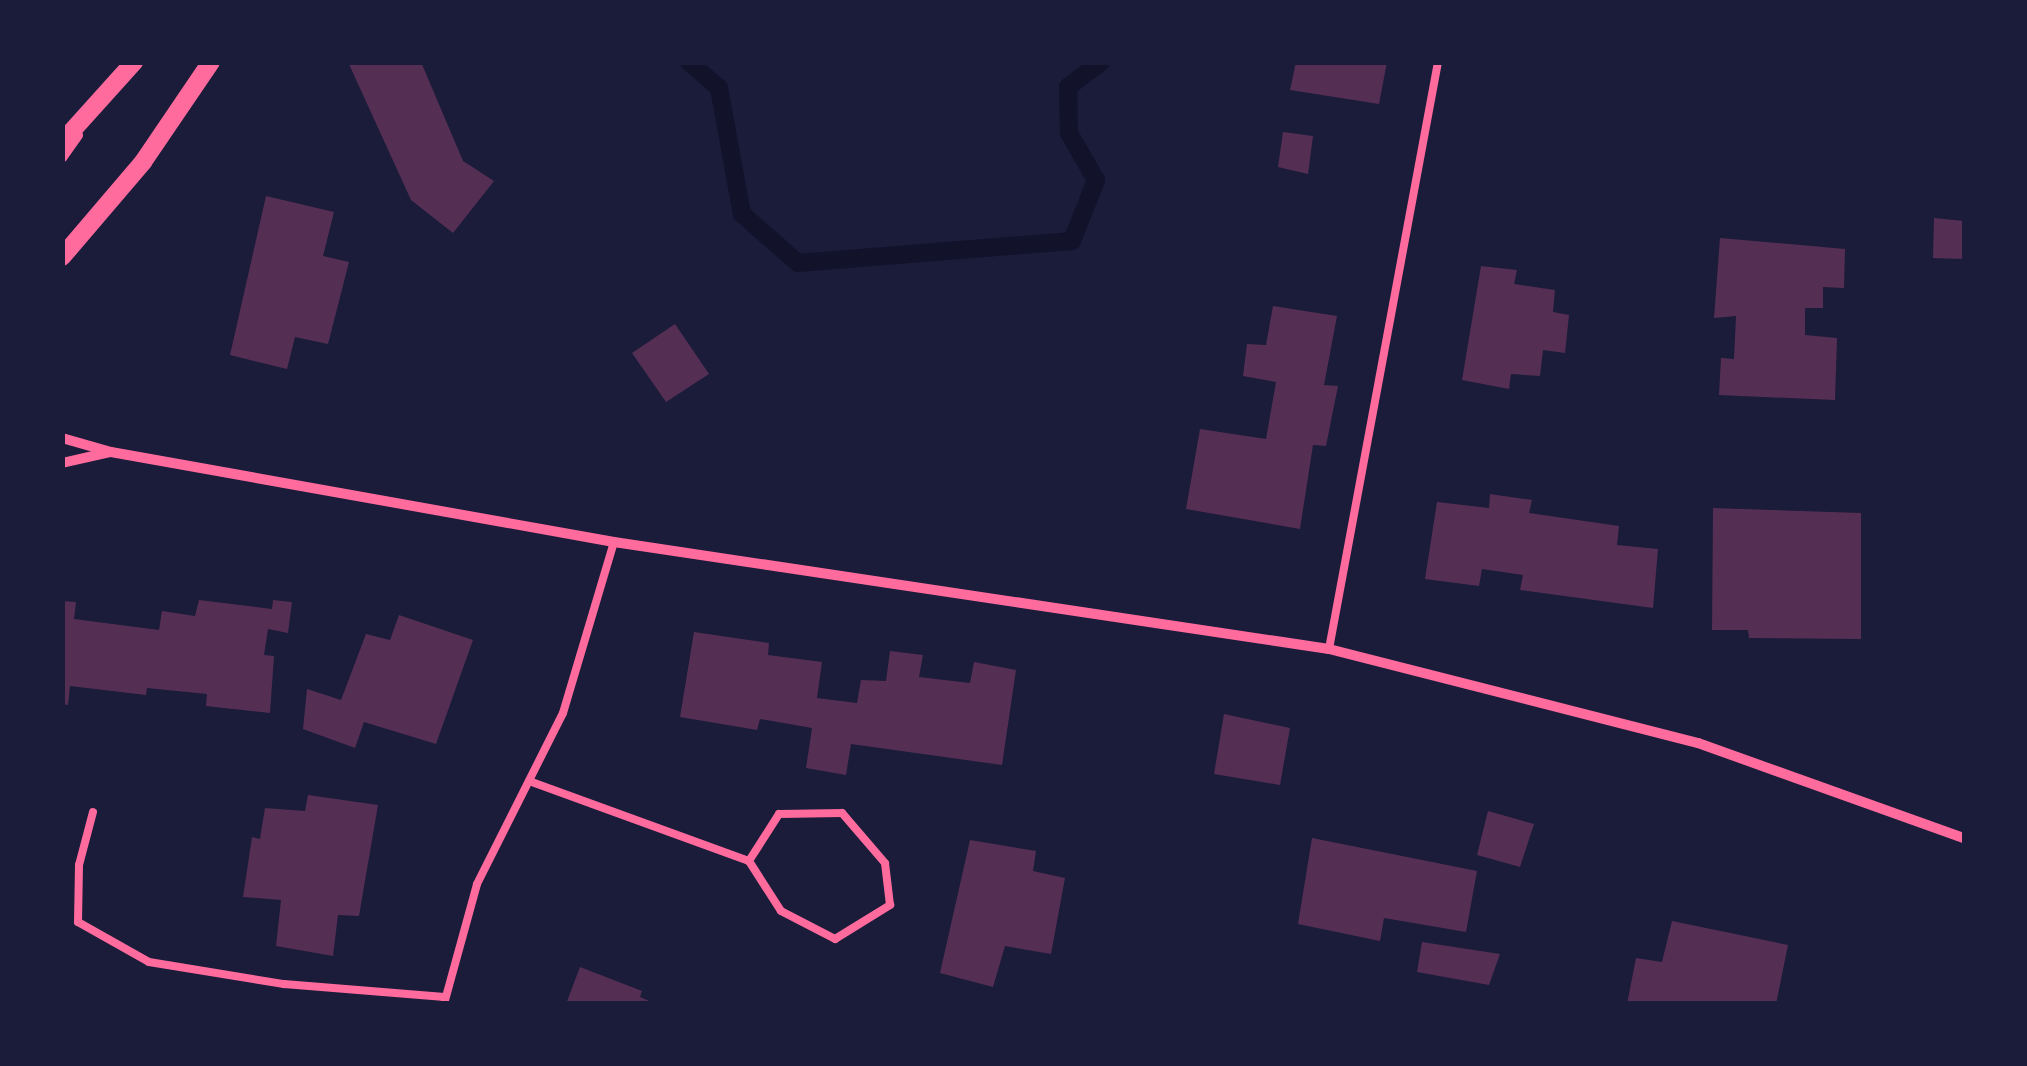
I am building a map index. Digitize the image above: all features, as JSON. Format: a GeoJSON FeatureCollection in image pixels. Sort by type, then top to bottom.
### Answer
{"type":"FeatureCollection","features":[{"type":"Feature","properties":{"kind":"street"},"geometry":{"type":"LineString","coordinates":[[62,142],[134,62]]}},
{"type":"Feature","properties":{"kind":"street"},"geometry":{"type":"LineString","coordinates":[[62,257],[143,162],[211,62]]}},
{"type":"Feature","properties":{"kind":"street"},"geometry":{"type":"LineString","coordinates":[[62,158],[107,93]]}},
{"type":"Feature","properties":{"kind":"street"},"geometry":{"type":"LineString","coordinates":[[62,438],[111,452],[614,542],[1330,649],[1698,743],[1964,838]]}},
{"type":"Feature","properties":{"kind":"street"},"geometry":{"type":"LineString","coordinates":[[62,463],[111,452]]}},
{"type":"Feature","properties":{"kind":"lane"},"geometry":{"type":"LineString","coordinates":[[1330,649],[1438,62]]}},
{"type":"Feature","properties":{"kind":"lane"},"geometry":{"type":"LineString","coordinates":[[92,812],[79,865],[78,922],[149,962],[284,984],[444,1000],[477,884],[563,713],[614,542]]}},
{"type":"Feature","properties":{"kind":"lane"},"geometry":{"type":"LineString","coordinates":[[529,780],[749,861],[780,910],[835,939],[890,905],[885,863],[842,812],[779,814],[749,861]]}},
{"type":"Feature","properties":{"kind":"building"},"geometry":{"type":"Polygon","coordinates":[[[348,62],[421,62],[463,161],[494,181],[453,233],[411,200],[348,62]]]}},
{"type":"Feature","properties":{"kind":"building"},"geometry":{"type":"Polygon","coordinates":[[[1296,62],[1387,62],[1379,104],[1290,90],[1296,62]]]}},
{"type":"Feature","properties":{"kind":"building"},"geometry":{"type":"Polygon","coordinates":[[[1283,132],[1313,136],[1308,174],[1278,167],[1283,132]]]}},
{"type":"Feature","properties":{"kind":"building"},"geometry":{"type":"Polygon","coordinates":[[[266,196],[334,212],[323,256],[349,262],[328,344],[295,337],[287,369],[230,355],[266,196]]]}},
{"type":"Feature","properties":{"kind":"building"},"geometry":{"type":"Polygon","coordinates":[[[1934,218],[1964,221],[1964,259],[1933,258],[1934,218]]]}},
{"type":"Feature","properties":{"kind":"building"},"geometry":{"type":"Polygon","coordinates":[[[1720,238],[1845,249],[1844,288],[1823,287],[1823,308],[1805,308],[1805,335],[1837,338],[1835,400],[1719,395],[1721,358],[1734,359],[1736,316],[1714,318],[1720,238]]]}},
{"type":"Feature","properties":{"kind":"building"},"geometry":{"type":"Polygon","coordinates":[[[1481,266],[1517,270],[1514,284],[1555,290],[1553,312],[1569,315],[1565,353],[1543,350],[1540,376],[1511,374],[1509,389],[1462,380],[1481,266]]]}},
{"type":"Feature","properties":{"kind":"building"},"geometry":{"type":"Polygon","coordinates":[[[1273,306],[1337,316],[1324,385],[1338,386],[1326,446],[1313,445],[1300,529],[1186,509],[1200,429],[1266,439],[1276,382],[1243,376],[1247,344],[1266,345],[1273,306]]]}},
{"type":"Feature","properties":{"kind":"building"},"geometry":{"type":"Polygon","coordinates":[[[675,324],[709,374],[666,402],[632,353],[675,324]]]}},
{"type":"Feature","properties":{"kind":"building"},"geometry":{"type":"Polygon","coordinates":[[[1490,494],[1532,500],[1529,513],[1619,526],[1617,545],[1658,549],[1653,608],[1520,590],[1523,575],[1482,569],[1479,586],[1425,579],[1437,502],[1489,508],[1490,494]]]}},
{"type":"Feature","properties":{"kind":"building"},"geometry":{"type":"Polygon","coordinates":[[[1713,508],[1861,513],[1861,639],[1749,638],[1748,630],[1712,630],[1713,508]]]}},
{"type":"Feature","properties":{"kind":"building"},"geometry":{"type":"Polygon","coordinates":[[[199,600],[272,609],[273,600],[292,602],[288,633],[268,629],[264,655],[274,656],[270,713],[206,706],[207,694],[147,688],[146,695],[70,686],[68,705],[62,704],[62,601],[76,602],[74,619],[159,630],[162,611],[195,616],[199,600]]]}},
{"type":"Feature","properties":{"kind":"building"},"geometry":{"type":"Polygon","coordinates":[[[399,615],[473,640],[436,744],[364,722],[355,748],[303,729],[307,689],[341,700],[366,634],[390,640],[399,615]]]}},
{"type":"Feature","properties":{"kind":"building"},"geometry":{"type":"Polygon","coordinates":[[[694,632],[769,643],[768,655],[822,662],[817,698],[857,703],[861,680],[886,681],[890,651],[923,655],[919,677],[970,683],[974,662],[1016,670],[1002,765],[851,744],[846,775],[806,768],[812,728],[760,719],[757,730],[680,717],[694,632]]]}},
{"type":"Feature","properties":{"kind":"building"},"geometry":{"type":"Polygon","coordinates":[[[1224,714],[1290,728],[1280,785],[1214,774],[1224,714]]]}},
{"type":"Feature","properties":{"kind":"building"},"geometry":{"type":"Polygon","coordinates":[[[308,795],[378,805],[359,916],[338,915],[333,956],[276,946],[281,900],[243,897],[252,837],[260,839],[265,808],[305,811],[308,795]]]}},
{"type":"Feature","properties":{"kind":"building"},"geometry":{"type":"Polygon","coordinates":[[[1488,811],[1534,824],[1520,867],[1477,855],[1488,811]]]}},
{"type":"Feature","properties":{"kind":"building"},"geometry":{"type":"Polygon","coordinates":[[[1312,838],[1477,871],[1466,932],[1384,918],[1380,941],[1298,924],[1312,838]]]}},
{"type":"Feature","properties":{"kind":"building"},"geometry":{"type":"Polygon","coordinates":[[[970,840],[1036,851],[1033,871],[1065,878],[1051,954],[1005,946],[993,987],[940,973],[970,840]]]}},
{"type":"Feature","properties":{"kind":"building"},"geometry":{"type":"Polygon","coordinates":[[[1672,921],[1788,945],[1776,1004],[1627,1004],[1636,958],[1662,962],[1672,921]]]}},
{"type":"Feature","properties":{"kind":"building"},"geometry":{"type":"Polygon","coordinates":[[[1422,942],[1500,954],[1489,985],[1417,972],[1422,942]]]}},
{"type":"Feature","properties":{"kind":"building"},"geometry":{"type":"Polygon","coordinates":[[[580,967],[642,991],[640,997],[656,1004],[566,1004],[580,967]]]}},
{"type":"Feature","properties":{"kind":"waterway"},"geometry":{"type":"LineString","coordinates":[[689,62],[719,88],[742,214],[798,263],[1072,241],[1096,180],[1069,133],[1068,87],[1101,62]]}}]}
